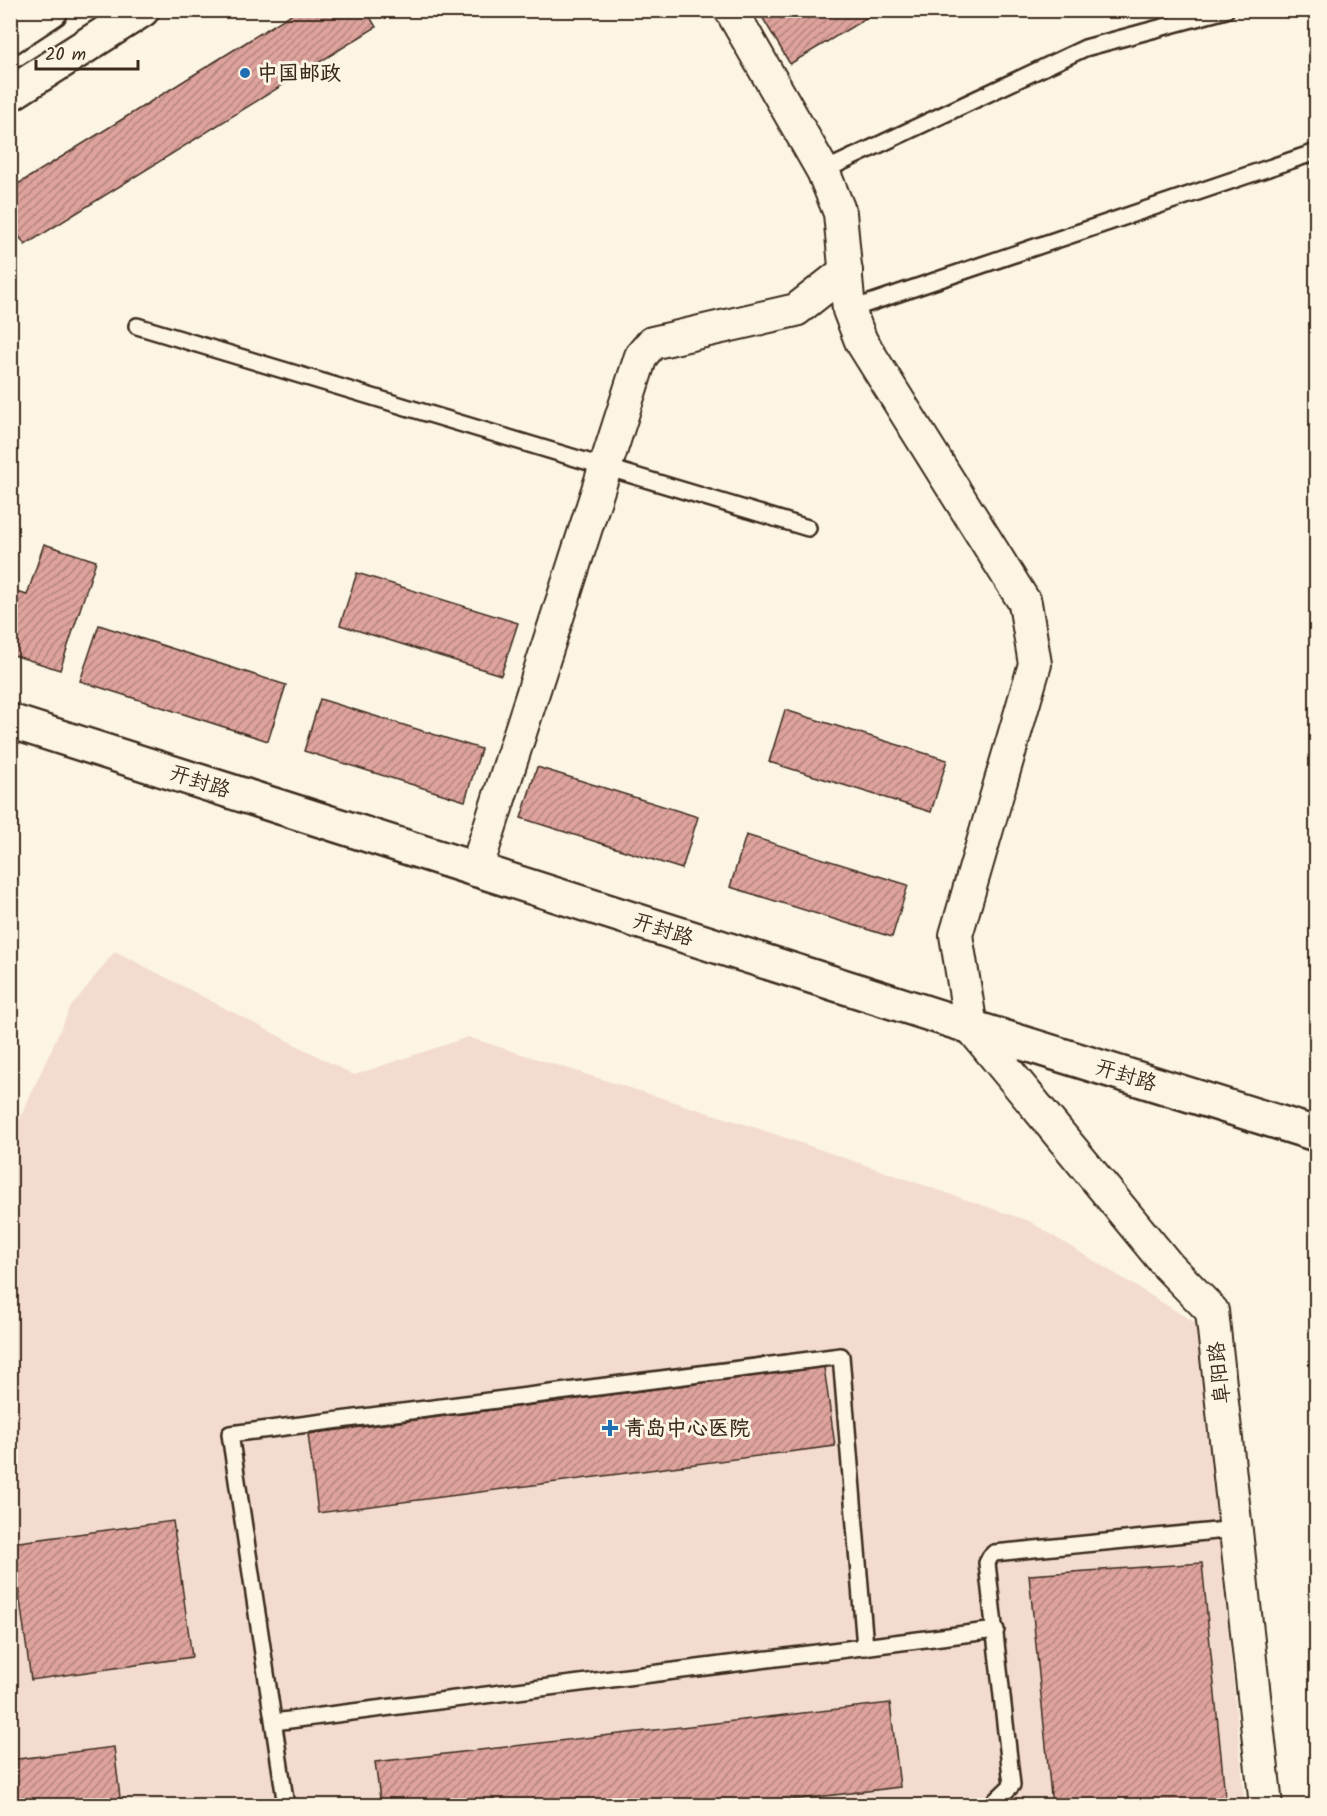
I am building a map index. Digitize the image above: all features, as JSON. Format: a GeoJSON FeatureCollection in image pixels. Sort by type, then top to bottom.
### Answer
{"type":"FeatureCollection","features":[{"type":"Feature","properties":{"kind":"street"},"geometry":{"type":"LineString","coordinates":[[10,37],[51,10]]}},
{"type":"Feature","properties":{"kind":"street"},"geometry":{"type":"LineString","coordinates":[[10,94],[142,10]]}},
{"type":"Feature","properties":{"kind":"street"},"geometry":{"type":"LineString","coordinates":[[731,10],[823,171],[840,213],[849,310],[861,341],[1025,603],[1035,664],[956,935],[971,1028]]}},
{"type":"Feature","properties":{"kind":"street"},"geometry":{"type":"LineString","coordinates":[[476,870],[641,356],[652,343],[796,310],[846,272]]}},
{"type":"Feature","properties":{"kind":"street","name":"开封路"},"geometry":{"type":"LineString","coordinates":[[10,721],[971,1028],[1317,1134]]}},
{"type":"Feature","properties":{"kind":"street","name":"阜阳路"},"geometry":{"type":"LineString","coordinates":[[971,1028],[1168,1266],[1212,1311],[1266,1806]]}},
{"type":"Feature","properties":{"kind":"lane"},"geometry":{"type":"LineString","coordinates":[[823,171],[1085,48],[1226,10]]}},
{"type":"Feature","properties":{"kind":"lane"},"geometry":{"type":"LineString","coordinates":[[849,310],[1317,152]]}},
{"type":"Feature","properties":{"kind":"lane"},"geometry":{"type":"LineString","coordinates":[[137,326],[808,528]]}},
{"type":"Feature","properties":{"kind":"lane"},"geometry":{"type":"LineString","coordinates":[[286,1806],[230,1434],[841,1356],[865,1647]]}},
{"type":"Feature","properties":{"kind":"lane"},"geometry":{"type":"LineString","coordinates":[[990,1806],[1012,1785],[987,1563],[990,1557],[994,1553],[1236,1529]]}},
{"type":"Feature","properties":{"kind":"lane"},"geometry":{"type":"LineString","coordinates":[[273,1722],[996,1630]]}},
{"type":"Feature","properties":{"kind":"shaded area","name":"青岛中心医院"},"geometry":{"type":"Polygon","coordinates":[[[115,951],[354,1075],[468,1037],[757,1128],[1029,1221],[1199,1325],[1245,1805],[11,1806],[11,1138],[70,1008],[115,951]]]}},
{"type":"Feature","properties":{"kind":"building"},"geometry":{"type":"Polygon","coordinates":[[[298,10],[366,10],[376,27],[25,245],[10,223],[10,189],[298,10]]]}},
{"type":"Feature","properties":{"kind":"building"},"geometry":{"type":"Polygon","coordinates":[[[416,10],[429,10],[420,16],[416,10]]]}},
{"type":"Feature","properties":{"kind":"building"},"geometry":{"type":"Polygon","coordinates":[[[758,10],[880,10],[790,64],[758,10]]]}},
{"type":"Feature","properties":{"kind":"building"},"geometry":{"type":"Polygon","coordinates":[[[44,544],[96,561],[60,670],[10,654],[10,590],[27,595],[44,544]]]}},
{"type":"Feature","properties":{"kind":"building"},"geometry":{"type":"Polygon","coordinates":[[[357,573],[518,623],[501,675],[340,625],[357,573]]]}},
{"type":"Feature","properties":{"kind":"building"},"geometry":{"type":"Polygon","coordinates":[[[99,625],[286,685],[268,741],[80,681],[99,625]]]}},
{"type":"Feature","properties":{"kind":"building"},"geometry":{"type":"Polygon","coordinates":[[[320,699],[481,749],[465,801],[304,751],[320,699]]]}},
{"type":"Feature","properties":{"kind":"building"},"geometry":{"type":"Polygon","coordinates":[[[785,710],[947,760],[931,812],[769,762],[785,710]]]}},
{"type":"Feature","properties":{"kind":"building"},"geometry":{"type":"Polygon","coordinates":[[[537,767],[698,817],[682,869],[521,818],[537,767]]]}},
{"type":"Feature","properties":{"kind":"building"},"geometry":{"type":"Polygon","coordinates":[[[746,835],[908,885],[892,937],[730,887],[746,835]]]}},
{"type":"Feature","properties":{"kind":"building"},"geometry":{"type":"Polygon","coordinates":[[[824,1367],[835,1446],[318,1513],[308,1434],[824,1367]]]}},
{"type":"Feature","properties":{"kind":"building"},"geometry":{"type":"Polygon","coordinates":[[[173,1521],[192,1657],[31,1680],[12,1543],[173,1521]]]}},
{"type":"Feature","properties":{"kind":"building"},"geometry":{"type":"Polygon","coordinates":[[[1202,1563],[1226,1806],[1052,1806],[1029,1575],[1202,1563]]]}},
{"type":"Feature","properties":{"kind":"building"},"geometry":{"type":"Polygon","coordinates":[[[890,1703],[900,1787],[743,1806],[381,1806],[375,1762],[890,1703]]]}},
{"type":"Feature","properties":{"kind":"building"},"geometry":{"type":"Polygon","coordinates":[[[114,1747],[121,1806],[10,1806],[10,1760],[114,1747]]]}},
{"type":"Feature","properties":{"kind":"place","name":"中国邮政"},"geometry":{"type":"Point","coordinates":[245,73]}},
{"type":"Feature","properties":{"kind":"place","name":"青岛中心医院"},"geometry":{"type":"Point","coordinates":[610,1428]}}]}
